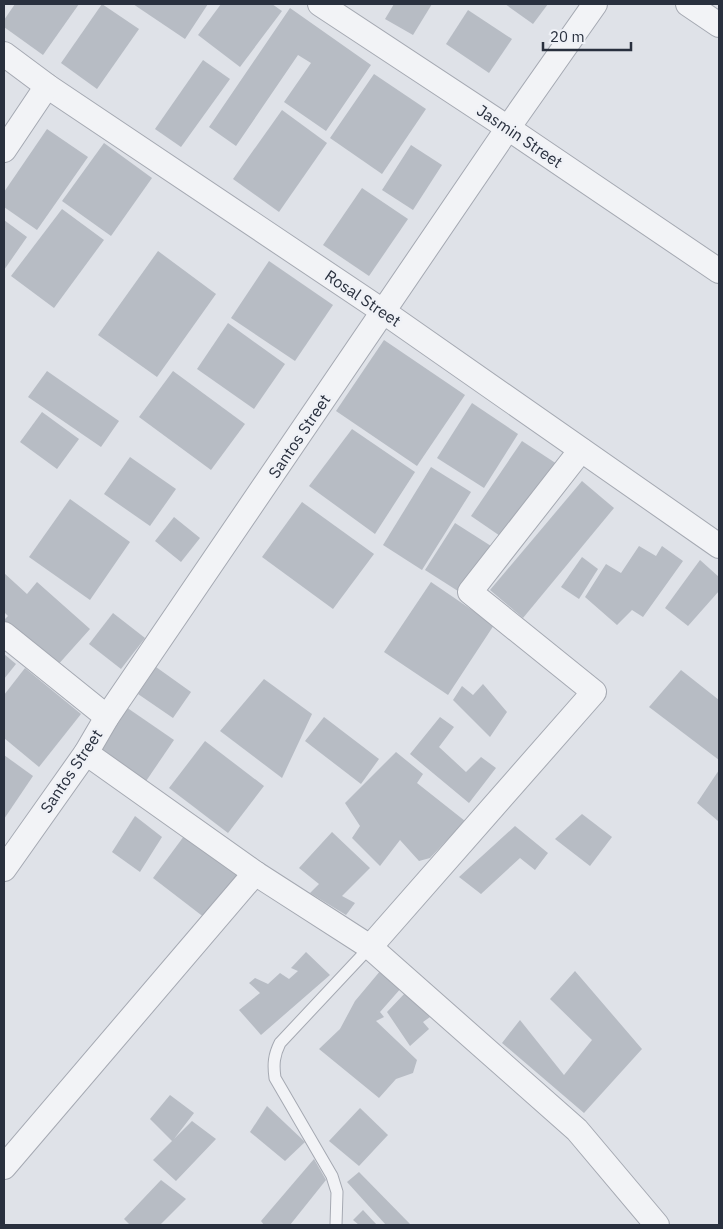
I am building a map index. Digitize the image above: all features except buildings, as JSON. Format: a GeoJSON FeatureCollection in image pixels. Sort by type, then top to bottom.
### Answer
{"type":"FeatureCollection","features":[{"type":"Feature","properties":{"kind":"street","name":"Jasmin Street"},"geometry":{"type":"LineString","coordinates":[[320,4],[719,271]]}},
{"type":"Feature","properties":{"kind":"street","name":"Santos Street"},"geometry":{"type":"LineString","coordinates":[[4,869],[86,753],[107,716],[508,128],[595,4]]}},
{"type":"Feature","properties":{"kind":"street"},"geometry":{"type":"LineString","coordinates":[[688,4],[719,25]]}},
{"type":"Feature","properties":{"kind":"street","name":"Rosal Street"},"geometry":{"type":"LineString","coordinates":[[4,54],[47,86],[384,312],[719,546]]}},
{"type":"Feature","properties":{"kind":"street"},"geometry":{"type":"LineString","coordinates":[[4,150],[47,86]]}},
{"type":"Feature","properties":{"kind":"street"},"geometry":{"type":"LineString","coordinates":[[370,946],[594,692],[470,592],[581,450]]}},
{"type":"Feature","properties":{"kind":"street"},"geometry":{"type":"LineString","coordinates":[[4,634],[107,716]]}},
{"type":"Feature","properties":{"kind":"street"},"geometry":{"type":"LineString","coordinates":[[86,753],[255,873],[370,946],[577,1130],[657,1225]]}},
{"type":"Feature","properties":{"kind":"street"},"geometry":{"type":"LineString","coordinates":[[4,1167],[255,873]]}},
{"type":"Feature","properties":{"kind":"lane"},"geometry":{"type":"LineString","coordinates":[[336,1225],[337,1192],[332,1176],[275,1078],[273,1066],[275,1054],[280,1043],[370,946]]}}]}
